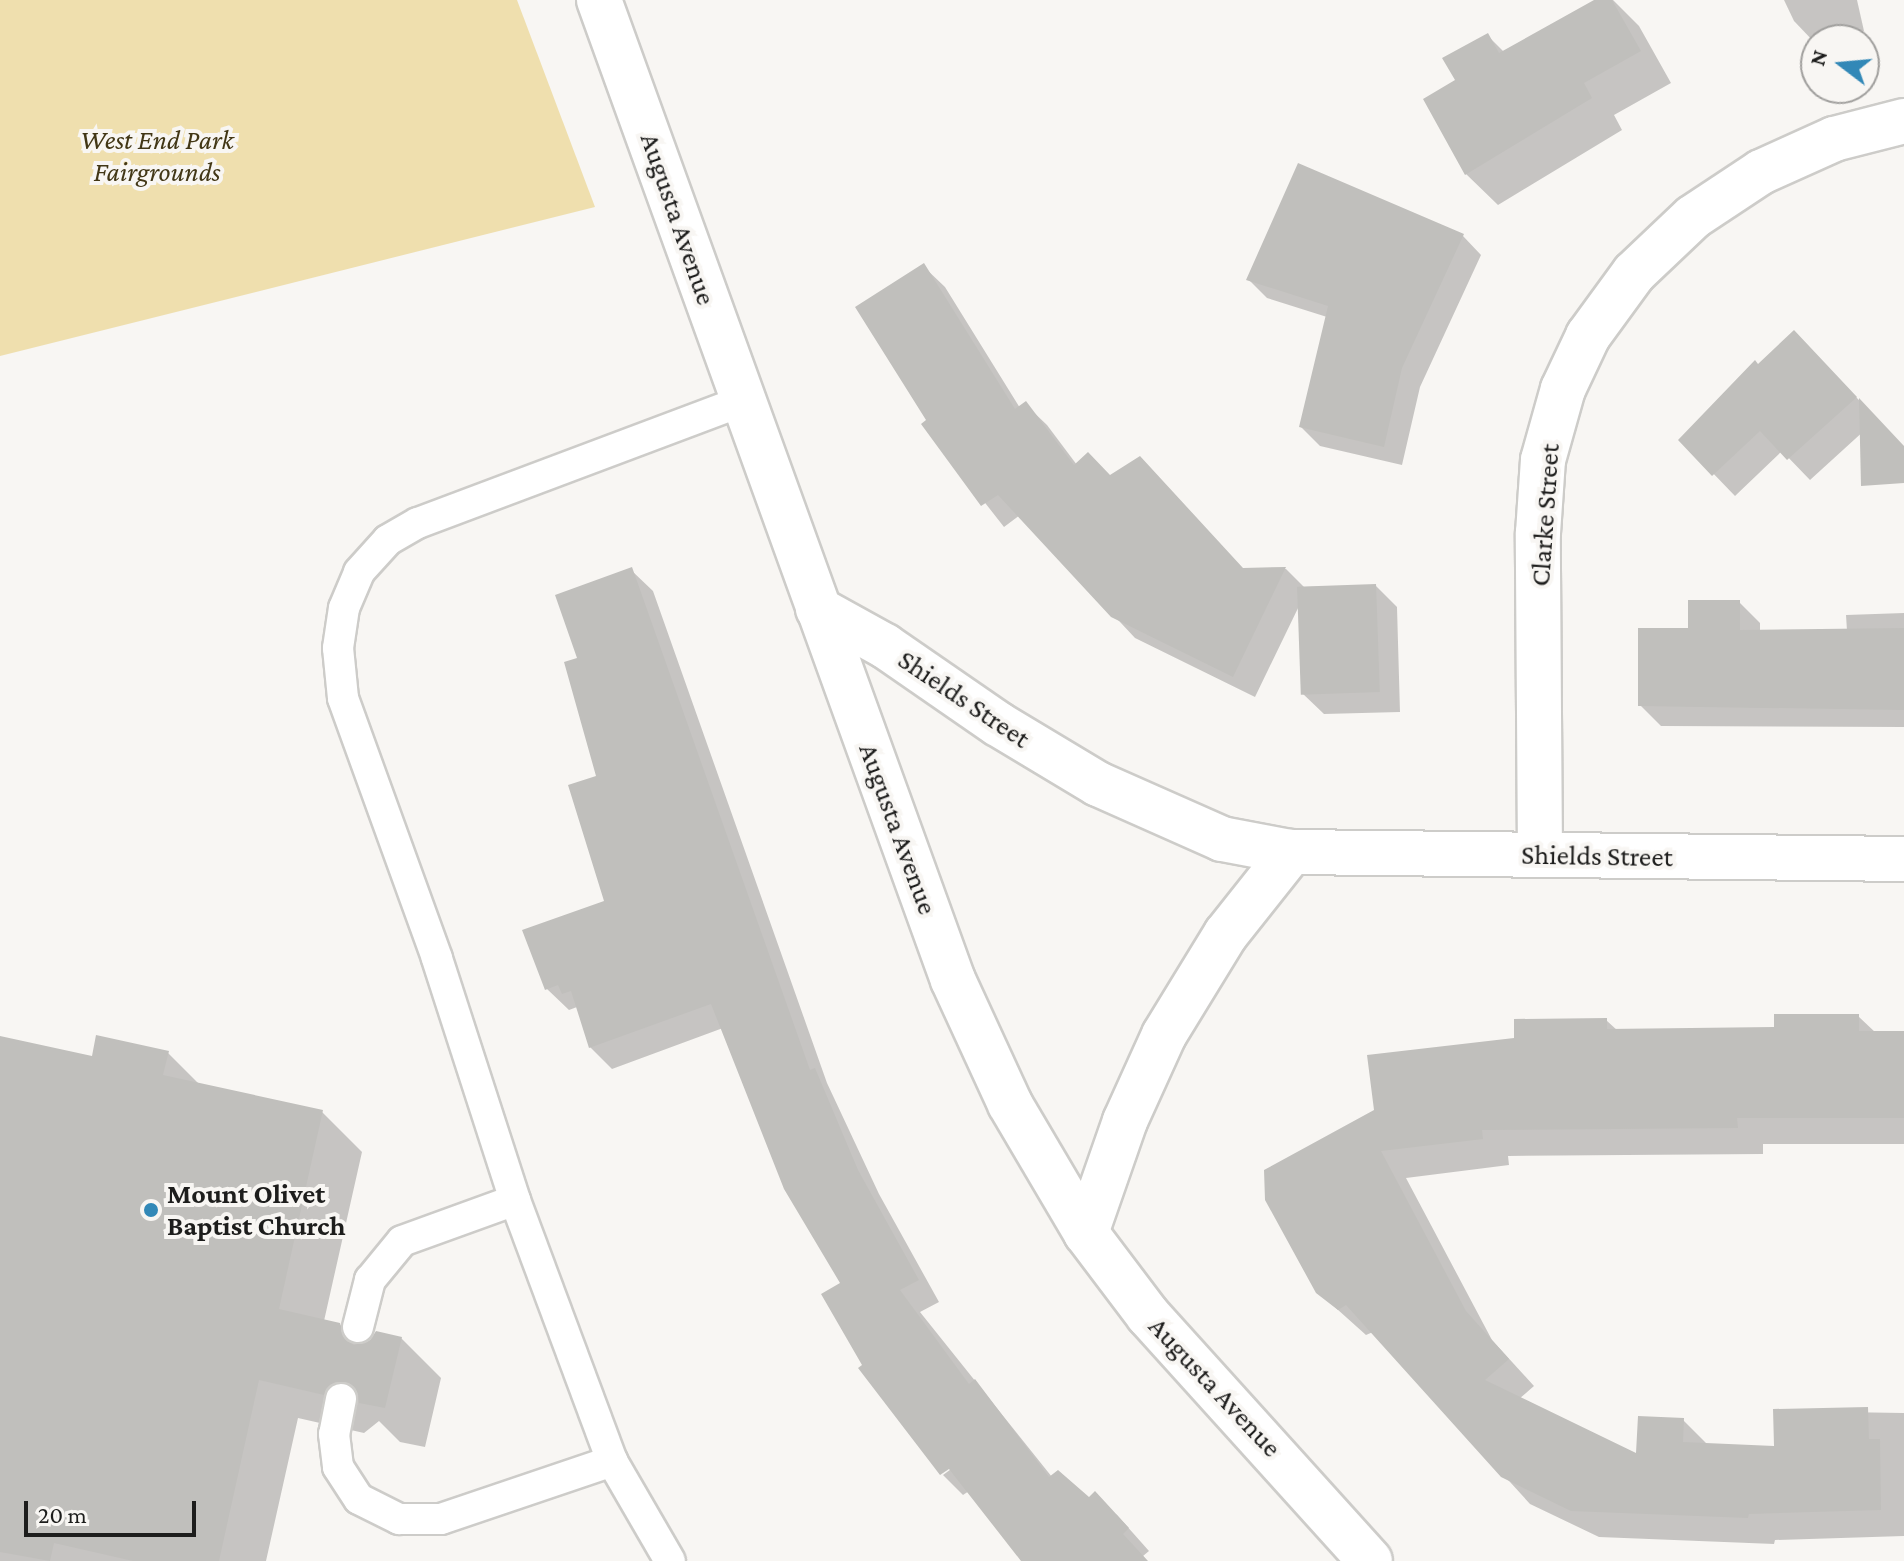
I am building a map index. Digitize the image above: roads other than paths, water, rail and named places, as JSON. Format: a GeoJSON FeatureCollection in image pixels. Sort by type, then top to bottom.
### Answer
{"type":"FeatureCollection","features":[{"type":"Feature","properties":{"kind":"street","name":"Augusta Avenue"},"geometry":{"type":"LineString","coordinates":[[599,0],[953,980],[1010,1104],[1086,1233],[1148,1315],[1370,1561]]}},
{"type":"Feature","properties":{"kind":"street","name":"Clarke Street"},"geometry":{"type":"LineString","coordinates":[[1540,855],[1538,533],[1543,460],[1563,389],[1588,336],[1634,273],[1693,217],[1761,172],[1834,139],[1904,121]]}},
{"type":"Feature","properties":{"kind":"street","name":"Shields Street"},"geometry":{"type":"LineString","coordinates":[[818,609],[885,646],[998,724],[1098,784],[1222,839],[1291,852],[1904,859]]}},
{"type":"Feature","properties":{"kind":"street"},"geometry":{"type":"LineString","coordinates":[[1086,1233],[1125,1121],[1164,1035],[1226,934],[1291,852]]}},
{"type":"Feature","properties":{"kind":"lane"},"geometry":{"type":"LineString","coordinates":[[670,1561],[612,1461],[515,1200],[437,958],[343,698],[338,648],[344,608],[359,572],[388,540],[418,523],[742,401]]}},
{"type":"Feature","properties":{"kind":"lane"},"geometry":{"type":"LineString","coordinates":[[358,1327],[370,1280],[402,1241],[515,1200]]}},
{"type":"Feature","properties":{"kind":"lane"},"geometry":{"type":"LineString","coordinates":[[341,1399],[334,1434],[338,1467],[359,1499],[399,1519],[441,1519],[612,1461]]}},
{"type":"Feature","properties":{"kind":"place","name":"Mount Olivet Baptist Church"},"geometry":{"type":"Point","coordinates":[151,1210]}},
{"type":"Feature","properties":{"kind":"park label","name":"West End Park Fairgrounds"},"geometry":{"type":"Point","coordinates":[157,156]}}]}
